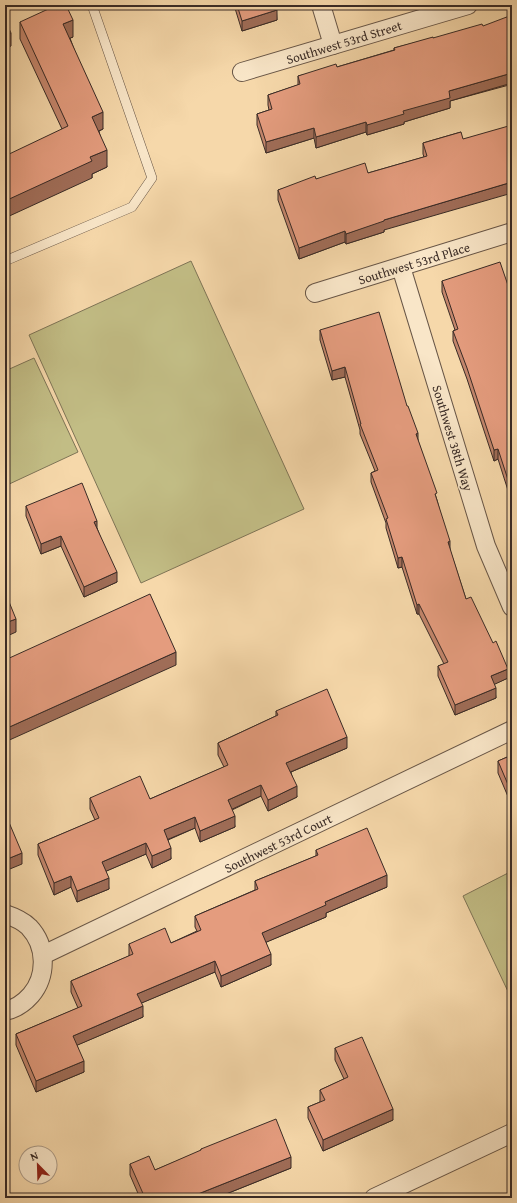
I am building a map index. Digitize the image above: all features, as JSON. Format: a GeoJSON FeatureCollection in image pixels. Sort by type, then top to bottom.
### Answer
{"type":"FeatureCollection","features":[{"type":"Feature","properties":{"kind":"street"},"geometry":{"type":"LineString","coordinates":[[321,5],[333,44]]}},
{"type":"Feature","properties":{"kind":"street","name":"Southwest 53rd Street"},"geometry":{"type":"LineString","coordinates":[[242,72],[468,5]]}},
{"type":"Feature","properties":{"kind":"street","name":"Southwest 53rd Place"},"geometry":{"type":"LineString","coordinates":[[315,293],[512,232]]}},
{"type":"Feature","properties":{"kind":"street","name":"Southwest 38th Way"},"geometry":{"type":"LineString","coordinates":[[401,267],[486,546],[512,607]]}},
{"type":"Feature","properties":{"kind":"street","name":"Southwest 53rd Court"},"geometry":{"type":"LineString","coordinates":[[43,955],[512,730]]}},
{"type":"Feature","properties":{"kind":"street"},"geometry":{"type":"LineString","coordinates":[[5,914],[16,918],[29,927],[38,940],[43,955],[43,972],[37,988],[25,1002],[5,1011]]}},
{"type":"Feature","properties":{"kind":"street"},"geometry":{"type":"LineString","coordinates":[[374,1198],[512,1133]]}},
{"type":"Feature","properties":{"kind":"lane"},"geometry":{"type":"LineString","coordinates":[[5,261],[132,207],[152,178],[92,5]]}},
{"type":"Feature","properties":{"kind":"shaded area"},"geometry":{"type":"Polygon","coordinates":[[[191,261],[304,509],[141,583],[29,335],[191,261]]]}},
{"type":"Feature","properties":{"kind":"shaded area"},"geometry":{"type":"Polygon","coordinates":[[[34,358],[78,452],[5,486],[5,371],[34,358]]]}},
{"type":"Feature","properties":{"kind":"shaded area"},"geometry":{"type":"Polygon","coordinates":[[[512,871],[512,1000],[463,896],[512,871]]]}},
{"type":"Feature","properties":{"kind":"building"},"geometry":{"type":"Polygon","coordinates":[[[57,5],[66,5],[73,20],[63,24],[103,112],[92,117],[107,150],[90,157],[92,161],[5,201],[5,156],[68,126],[20,22],[57,5]]]}},
{"type":"Feature","properties":{"kind":"building"},"geometry":{"type":"Polygon","coordinates":[[[237,5],[276,5],[277,10],[242,21],[237,5]]]}},
{"type":"Feature","properties":{"kind":"building"},"geometry":{"type":"Polygon","coordinates":[[[512,15],[512,73],[449,91],[450,98],[403,111],[404,114],[367,125],[366,122],[316,137],[314,128],[266,142],[257,114],[272,109],[268,95],[300,84],[298,76],[336,64],[337,67],[433,37],[482,24],[483,26],[512,15]]]}},
{"type":"Feature","properties":{"kind":"building"},"geometry":{"type":"Polygon","coordinates":[[[5,20],[11,33],[5,35],[5,20]]]}},
{"type":"Feature","properties":{"kind":"building"},"geometry":{"type":"Polygon","coordinates":[[[512,125],[512,182],[384,220],[346,234],[345,231],[299,248],[278,190],[315,176],[316,179],[365,163],[368,173],[427,156],[423,143],[461,132],[463,139],[512,125]]]}},
{"type":"Feature","properties":{"kind":"building"},"geometry":{"type":"Polygon","coordinates":[[[500,262],[512,297],[512,302],[510,303],[512,308],[512,492],[498,449],[494,450],[453,331],[458,329],[442,281],[500,262]]]}},
{"type":"Feature","properties":{"kind":"building"},"geometry":{"type":"Polygon","coordinates":[[[379,312],[407,406],[418,433],[416,434],[437,493],[435,494],[450,541],[448,542],[466,599],[471,597],[493,643],[496,641],[508,669],[491,676],[496,688],[455,705],[438,666],[448,662],[419,604],[417,605],[402,557],[398,558],[386,519],[388,518],[371,473],[378,470],[360,424],[345,367],[332,371],[320,330],[379,312]]]}},
{"type":"Feature","properties":{"kind":"building"},"geometry":{"type":"Polygon","coordinates":[[[82,483],[97,521],[94,522],[117,572],[84,587],[61,536],[41,544],[26,506],[82,483]]]}},
{"type":"Feature","properties":{"kind":"building"},"geometry":{"type":"Polygon","coordinates":[[[5,592],[16,619],[5,623],[5,592]]]}},
{"type":"Feature","properties":{"kind":"building"},"geometry":{"type":"Polygon","coordinates":[[[150,594],[176,652],[5,729],[5,660],[150,594]]]}},
{"type":"Feature","properties":{"kind":"building"},"geometry":{"type":"Polygon","coordinates":[[[327,689],[347,737],[286,763],[297,786],[268,800],[261,785],[228,800],[235,816],[200,831],[195,817],[164,830],[171,848],[152,856],[146,843],[102,862],[109,878],[77,891],[71,876],[54,883],[38,844],[99,818],[90,798],[140,776],[150,799],[228,765],[218,743],[278,715],[276,711],[327,689]]]}},
{"type":"Feature","properties":{"kind":"building"},"geometry":{"type":"Polygon","coordinates":[[[512,755],[512,794],[498,761],[512,755]]]}},
{"type":"Feature","properties":{"kind":"building"},"geometry":{"type":"Polygon","coordinates":[[[5,813],[22,853],[5,860],[5,813]]]}},
{"type":"Feature","properties":{"kind":"building"},"geometry":{"type":"Polygon","coordinates":[[[367,828],[387,875],[325,902],[326,905],[262,933],[271,954],[221,976],[215,961],[137,994],[143,1006],[73,1036],[84,1061],[36,1081],[16,1034],[82,1006],[71,981],[133,954],[129,944],[165,928],[171,943],[201,930],[195,916],[258,889],[255,881],[318,855],[316,850],[367,828]]]}},
{"type":"Feature","properties":{"kind":"building"},"geometry":{"type":"Polygon","coordinates":[[[362,1037],[393,1109],[323,1140],[308,1107],[325,1100],[320,1090],[348,1077],[335,1048],[362,1037]]]}},
{"type":"Feature","properties":{"kind":"building"},"geometry":{"type":"Polygon","coordinates":[[[276,1119],[291,1157],[193,1196],[193,1198],[145,1198],[130,1164],[149,1156],[155,1170],[201,1149],[276,1119]]]}}]}
